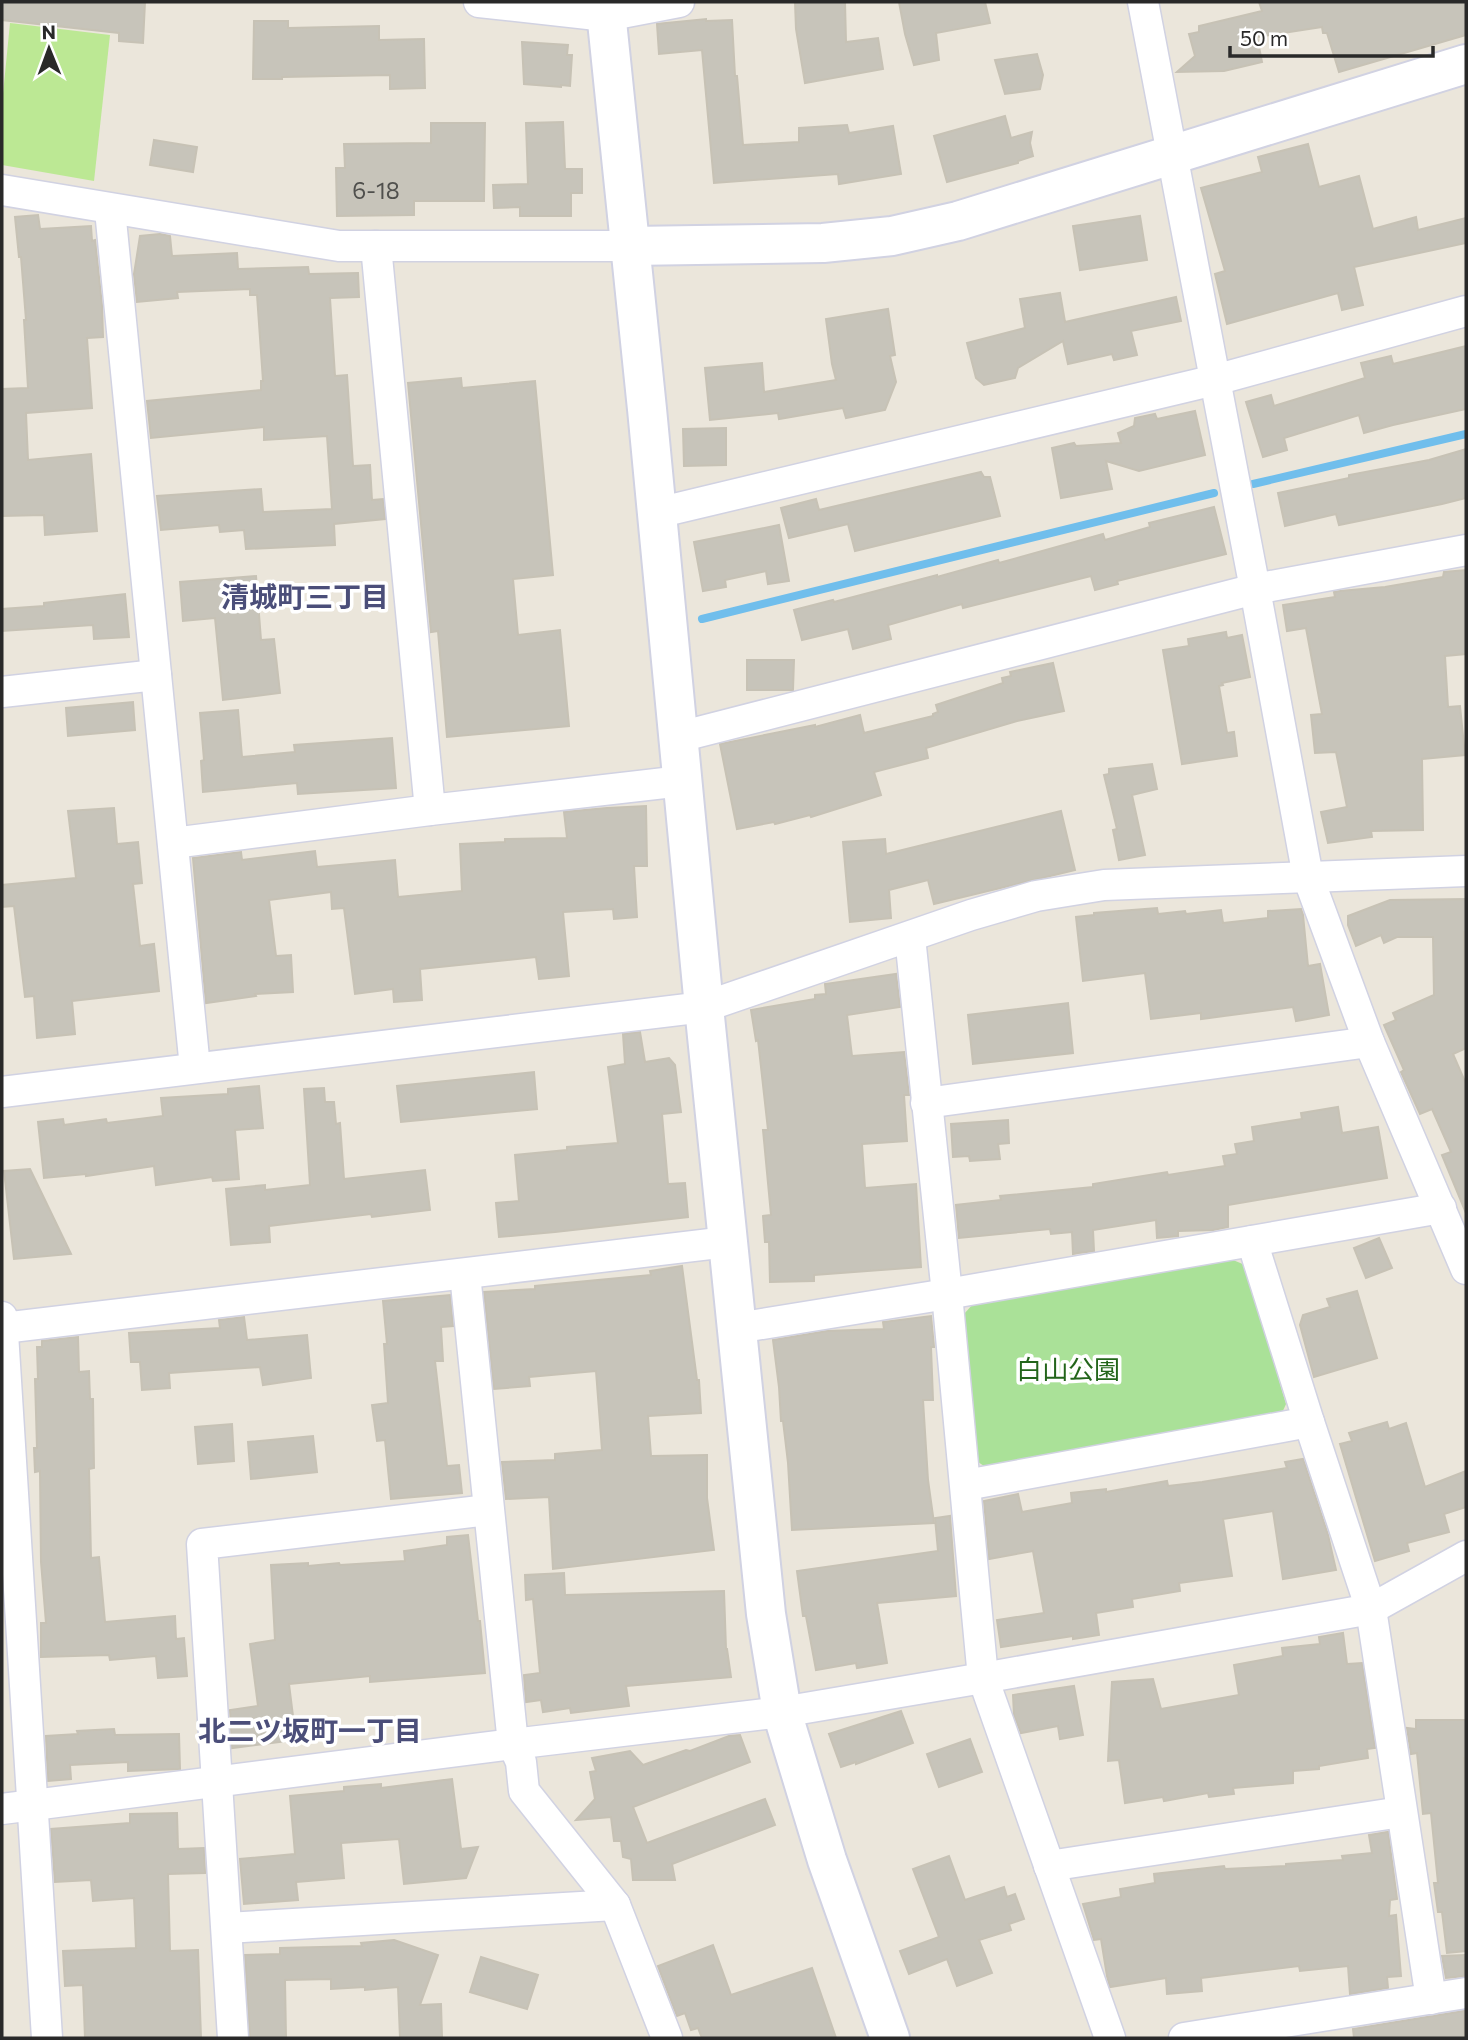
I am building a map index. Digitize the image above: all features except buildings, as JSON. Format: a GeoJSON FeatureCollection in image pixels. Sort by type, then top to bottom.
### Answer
{"type":"FeatureCollection","features":[{"type":"Feature","properties":{"kind":"street"},"geometry":{"type":"LineString","coordinates":[[480,2],[606,9],[679,2]]}},
{"type":"Feature","properties":{"kind":"street"},"geometry":{"type":"LineString","coordinates":[[1143,2],[1308,877],[1369,1042],[1466,1269]]}},
{"type":"Feature","properties":{"kind":"street"},"geometry":{"type":"LineString","coordinates":[[606,9],[766,1614],[782,1712],[827,1860],[890,2038]]}},
{"type":"Feature","properties":{"kind":"street"},"geometry":{"type":"LineString","coordinates":[[2,190],[340,246],[823,243],[892,236],[958,221],[1466,64]]}},
{"type":"Feature","properties":{"kind":"street"},"geometry":{"type":"LineString","coordinates":[[110,209],[195,1068]]}},
{"type":"Feature","properties":{"kind":"street"},"geometry":{"type":"LineString","coordinates":[[376,246],[430,810]]}},
{"type":"Feature","properties":{"kind":"street"},"geometry":{"type":"LineString","coordinates":[[657,513],[1215,380],[1466,311]]}},
{"type":"Feature","properties":{"kind":"street"},"geometry":{"type":"LineString","coordinates":[[679,737],[1255,589],[1466,550]]}},
{"type":"Feature","properties":{"kind":"street"},"geometry":{"type":"LineString","coordinates":[[2,692],[156,675]]}},
{"type":"Feature","properties":{"kind":"street"},"geometry":{"type":"LineString","coordinates":[[173,843],[682,781]]}},
{"type":"Feature","properties":{"kind":"street"},"geometry":{"type":"LineString","coordinates":[[2,1092],[704,1007],[971,915],[1036,896],[1104,886],[1466,872]]}},
{"type":"Feature","properties":{"kind":"street"},"geometry":{"type":"LineString","coordinates":[[910,937],[984,1678],[1110,2038]]}},
{"type":"Feature","properties":{"kind":"street"},"geometry":{"type":"LineString","coordinates":[[926,1103],[1369,1042]]}},
{"type":"Feature","properties":{"kind":"street"},"geometry":{"type":"LineString","coordinates":[[737,1328],[1441,1208]]}},
{"type":"Feature","properties":{"kind":"street"},"geometry":{"type":"LineString","coordinates":[[1252,1241],[1371,1609],[1431,1999]]}},
{"type":"Feature","properties":{"kind":"street"},"geometry":{"type":"LineString","coordinates":[[3,1328],[727,1242]]}},
{"type":"Feature","properties":{"kind":"street"},"geometry":{"type":"LineString","coordinates":[[466,1274],[513,1744],[521,1762],[524,1791],[615,1905],[667,2038]]}},
{"type":"Feature","properties":{"kind":"street"},"geometry":{"type":"LineString","coordinates":[[2,1317],[47,2038]]}},
{"type":"Feature","properties":{"kind":"street"},"geometry":{"type":"LineString","coordinates":[[966,1485],[1309,1422]]}},
{"type":"Feature","properties":{"kind":"street"},"geometry":{"type":"LineString","coordinates":[[233,2038],[202,1544],[488,1510]]}},
{"type":"Feature","properties":{"kind":"street"},"geometry":{"type":"LineString","coordinates":[[2,1809],[782,1712],[984,1678],[1371,1609],[1466,1556]]}},
{"type":"Feature","properties":{"kind":"street"},"geometry":{"type":"LineString","coordinates":[[1049,1866],[1401,1812]]}},
{"type":"Feature","properties":{"kind":"street"},"geometry":{"type":"LineString","coordinates":[[227,1928],[615,1905]]}},
{"type":"Feature","properties":{"kind":"street"},"geometry":{"type":"LineString","coordinates":[[1184,2038],[1466,1993]]}},
{"type":"Feature","properties":{"kind":"green space"},"geometry":{"type":"Polygon","coordinates":[[[10,23],[110,35],[94,181],[2,165],[2,104],[10,23]]]}},
{"type":"Feature","properties":{"kind":"green space","name":"白山公園"},"geometry":{"type":"Polygon","coordinates":[[[1233,1260],[1245,1265],[1286,1404],[1282,1413],[987,1468],[978,1462],[964,1314],[973,1304],[1233,1260]]]}},
{"type":"Feature","properties":{"kind":"waterway"},"geometry":{"type":"LineString","coordinates":[[1253,484],[1466,434]]}},
{"type":"Feature","properties":{"kind":"waterway"},"geometry":{"type":"LineString","coordinates":[[702,619],[1214,493]]}},
{"type":"Feature","properties":{"kind":"district","name":"清城町三丁目"},"geometry":{"type":"Point","coordinates":[305,597]}},
{"type":"Feature","properties":{"kind":"district","name":"北二ツ坂町一丁目"},"geometry":{"type":"Point","coordinates":[310,1731]}}]}
